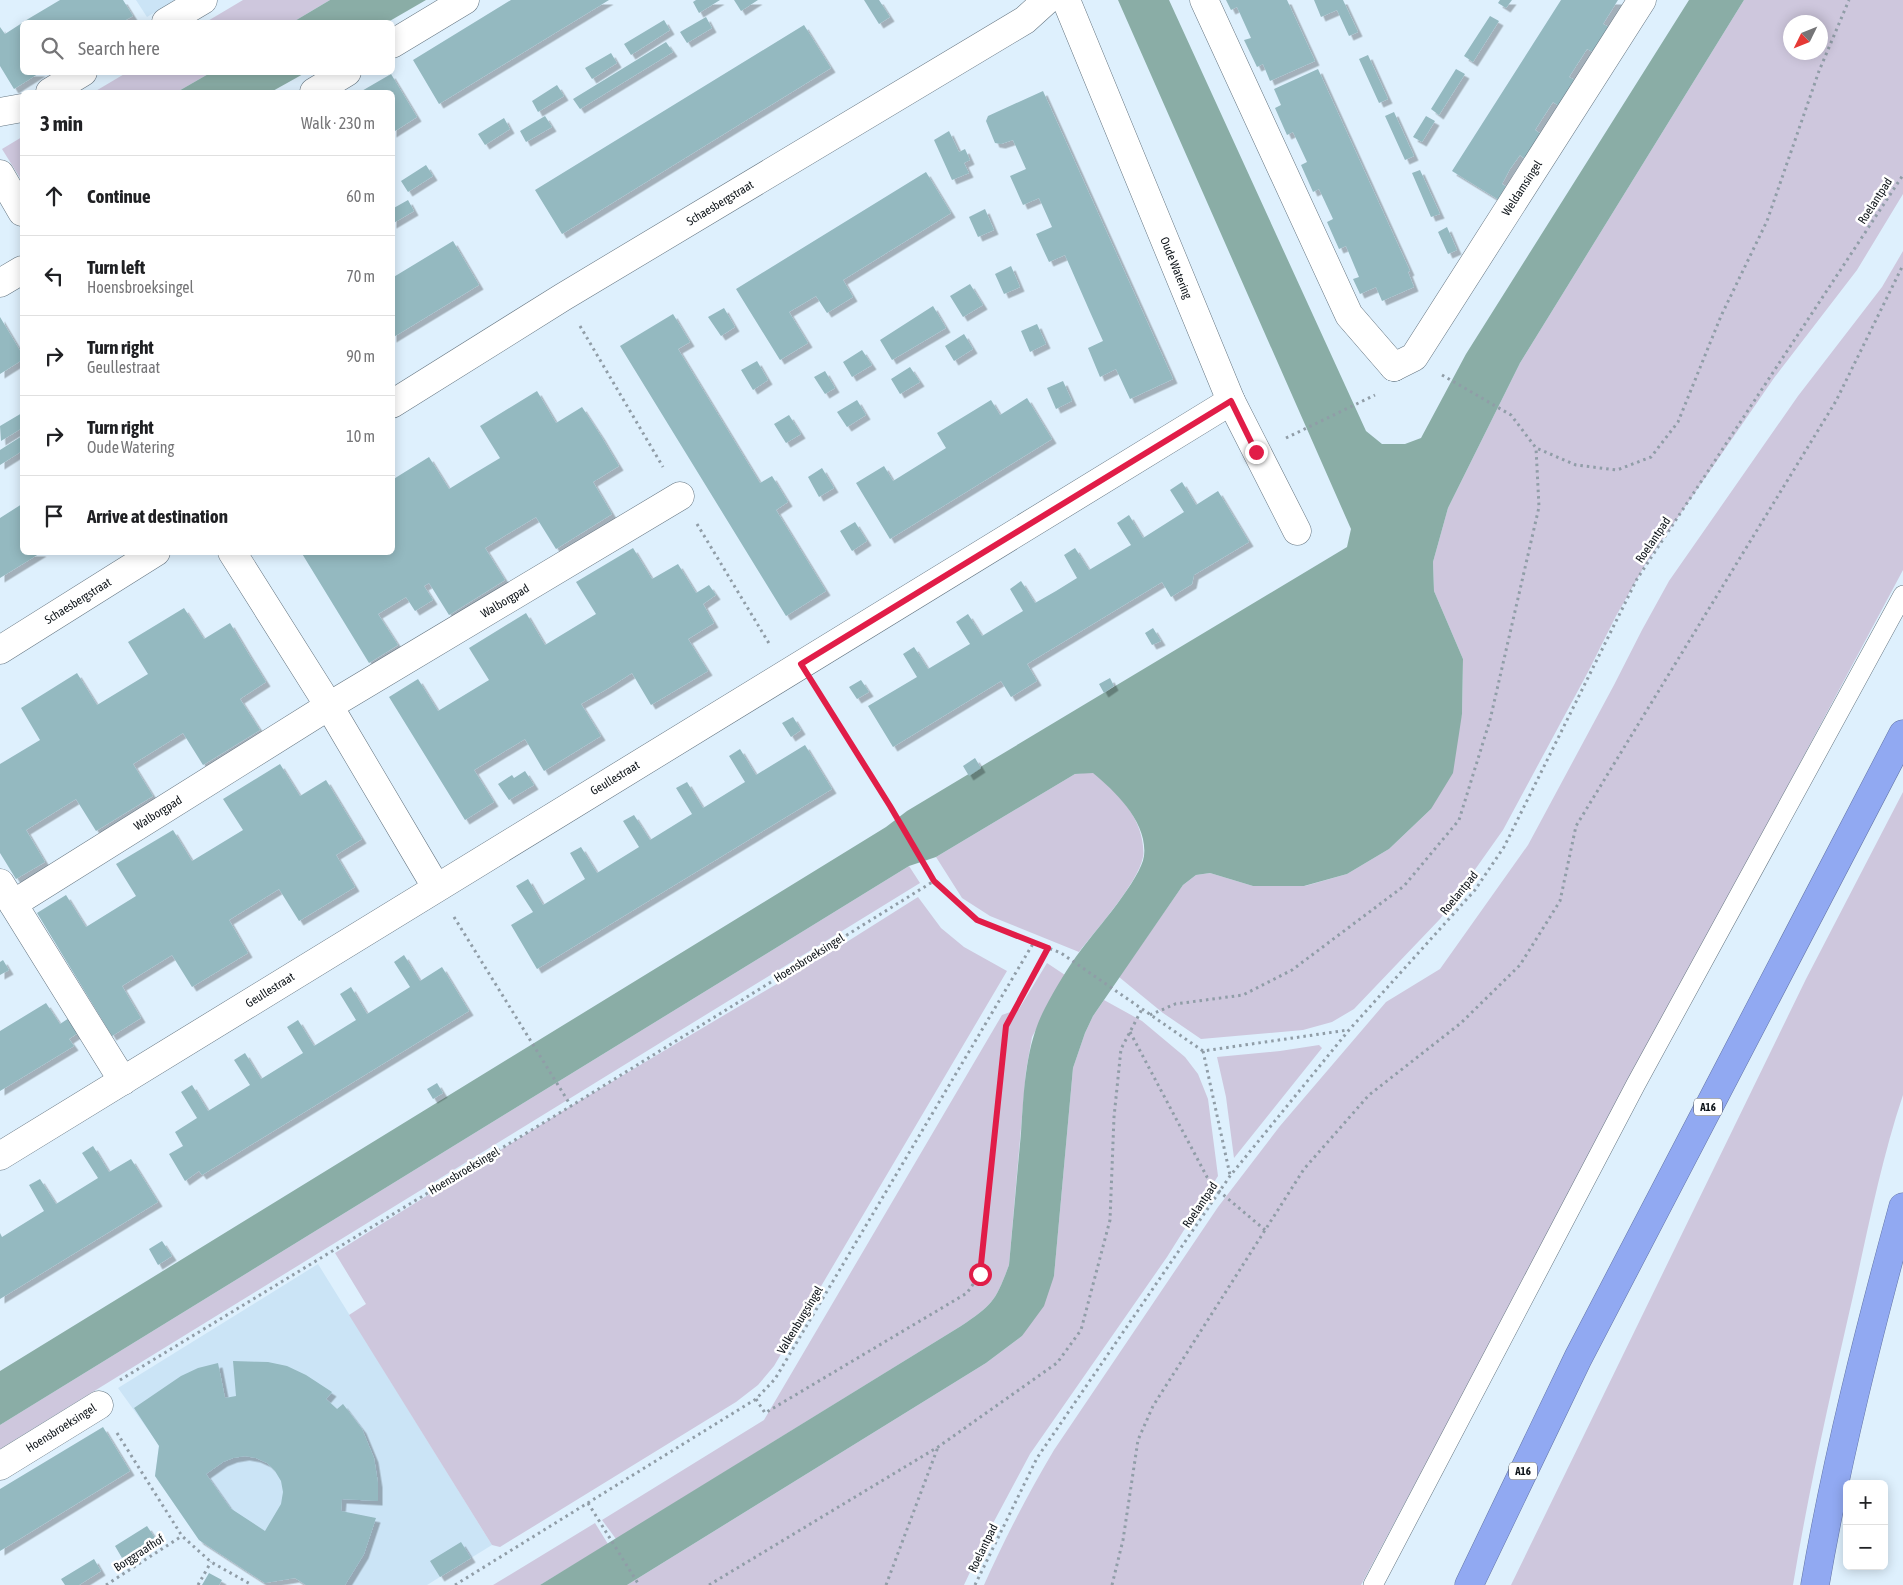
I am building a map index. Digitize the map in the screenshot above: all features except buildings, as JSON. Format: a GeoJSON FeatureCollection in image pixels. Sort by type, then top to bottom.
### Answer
{"type":"FeatureCollection","features":[{"type":"Feature","properties":{"kind":"highway","name":"A16"},"geometry":{"type":"LineString","coordinates":[[1469,1585],[1578,1358],[1903,734]]}},
{"type":"Feature","properties":{"kind":"highway"},"geometry":{"type":"LineString","coordinates":[[1815,1585],[1827,1518],[1877,1302],[1903,1206]]}},
{"type":"Feature","properties":{"kind":"street"},"geometry":{"type":"LineString","coordinates":[[169,20],[203,0]]}},
{"type":"Feature","properties":{"kind":"street"},"geometry":{"type":"LineString","coordinates":[[395,42],[466,0]]}},
{"type":"Feature","properties":{"kind":"street","name":"Schaesbergstraat"},"geometry":{"type":"LineString","coordinates":[[395,402],[563,298],[1025,20],[1047,0]]}},
{"type":"Feature","properties":{"kind":"street","name":"Oude Watering"},"geometry":{"type":"LineString","coordinates":[[1066,0],[1231,401],[1297,531]]}},
{"type":"Feature","properties":{"kind":"street","name":"Weldamsingel"},"geometry":{"type":"LineString","coordinates":[[1204,0],[1348,315],[1394,367],[1414,357],[1642,0]]}},
{"type":"Feature","properties":{"kind":"street"},"geometry":{"type":"LineString","coordinates":[[53,90],[78,75]]}},
{"type":"Feature","properties":{"kind":"street"},"geometry":{"type":"LineString","coordinates":[[317,90],[341,75]]}},
{"type":"Feature","properties":{"kind":"street"},"geometry":{"type":"LineString","coordinates":[[0,112],[20,108]]}},
{"type":"Feature","properties":{"kind":"street"},"geometry":{"type":"LineString","coordinates":[[0,174],[20,209]]}},
{"type":"Feature","properties":{"kind":"street"},"geometry":{"type":"LineString","coordinates":[[0,283],[20,271]]}},
{"type":"Feature","properties":{"kind":"street","name":"Geullestraat"},"geometry":{"type":"LineString","coordinates":[[0,1156],[1231,401]]}},
{"type":"Feature","properties":{"kind":"street","name":"Walborgpad"},"geometry":{"type":"LineString","coordinates":[[124,1081],[7,894],[329,706],[680,496]]}},
{"type":"Feature","properties":{"kind":"street","name":"Schaesbergstraat"},"geometry":{"type":"LineString","coordinates":[[0,650],[151,555]]}},
{"type":"Feature","properties":{"kind":"street"},"geometry":{"type":"LineString","coordinates":[[234,555],[329,706],[436,888]]}},
{"type":"Feature","properties":{"kind":"street","name":"Hoensbroeksingel"},"geometry":{"type":"LineString","coordinates":[[0,1466],[99,1405]]}},
{"type":"Feature","properties":{"kind":"lane"},"geometry":{"type":"LineString","coordinates":[[1373,1585],[1636,1084],[1903,595]]}},
{"type":"Feature","properties":{"kind":"path"},"geometry":{"type":"LineString","coordinates":[[1438,372],[1511,415],[1536,448],[1576,465],[1617,470],[1651,457],[1678,422],[1721,316],[1767,221],[1819,72],[1849,0]]}},
{"type":"Feature","properties":{"kind":"path","name":"Roelantpad"},"geometry":{"type":"LineString","coordinates":[[975,1585],[1036,1458],[1230,1176],[1349,1030],[1475,890],[1504,847],[1637,579],[1903,175]]}},
{"type":"Feature","properties":{"kind":"path"},"geometry":{"type":"LineString","coordinates":[[1112,1585],[1123,1540],[1138,1440],[1153,1406],[1304,1169],[1369,1095],[1460,1023],[1520,966],[1560,901],[1576,826],[1836,401],[1903,265]]}},
{"type":"Feature","properties":{"kind":"path"},"geometry":{"type":"LineString","coordinates":[[1290,436],[1374,396]]}},
{"type":"Feature","properties":{"kind":"path"},"geometry":{"type":"LineString","coordinates":[[1150,1015],[1175,1004],[1243,995],[1292,970],[1404,886],[1459,820],[1490,720],[1540,507],[1536,448]]}},
{"type":"Feature","properties":{"kind":"path"},"geometry":{"type":"LineString","coordinates":[[801,664],[890,806],[934,881],[977,920],[1061,953],[1203,1051],[1349,1030]]}},
{"type":"Feature","properties":{"kind":"path","name":"Hoensbroeksingel"},"geometry":{"type":"LineString","coordinates":[[99,1405],[117,1382],[570,1106],[934,881]]}},
{"type":"Feature","properties":{"kind":"path"},"geometry":{"type":"LineString","coordinates":[[436,888],[570,1106]]}},
{"type":"Feature","properties":{"kind":"path","name":"Valkenburgsingel"},"geometry":{"type":"LineString","coordinates":[[454,1585],[756,1399],[775,1379],[1034,942]]}},
{"type":"Feature","properties":{"kind":"path"},"geometry":{"type":"LineString","coordinates":[[756,1399],[765,1413],[967,1293],[980,1274],[1006,1026],[1048,948]]}},
{"type":"Feature","properties":{"kind":"path"},"geometry":{"type":"LineString","coordinates":[[709,1585],[938,1446],[1057,1363],[1081,1330],[1110,1220],[1114,1117],[1121,1050],[1142,1009]]}},
{"type":"Feature","properties":{"kind":"path"},"geometry":{"type":"LineString","coordinates":[[1130,1032],[1207,1177],[1220,1192],[1265,1230]]}},
{"type":"Feature","properties":{"kind":"path"},"geometry":{"type":"LineString","coordinates":[[1203,1051],[1230,1176]]}},
{"type":"Feature","properties":{"kind":"path"},"geometry":{"type":"LineString","coordinates":[[99,1405],[182,1536],[211,1562],[252,1585]]}},
{"type":"Feature","properties":{"kind":"path"},"geometry":{"type":"LineString","coordinates":[[886,1585],[938,1446]]}},
{"type":"Feature","properties":{"kind":"path"},"geometry":{"type":"LineString","coordinates":[[588,1503],[639,1585]]}},
{"type":"Feature","properties":{"kind":"path","name":"Borggraafhof"},"geometry":{"type":"LineString","coordinates":[[106,1585],[182,1536]]}},
{"type":"Feature","properties":{"kind":"path"},"geometry":{"type":"LineString","coordinates":[[198,1585],[211,1562]]}},
{"type":"Feature","properties":{"kind":"shaded area"},"geometry":{"type":"Polygon","coordinates":[[[136,0],[175,0],[147,17],[136,0]]]}},
{"type":"Feature","properties":{"kind":"shaded area"},"geometry":{"type":"Polygon","coordinates":[[[243,0],[330,0],[296,20],[209,20],[243,0]]]}},
{"type":"Feature","properties":{"kind":"shaded area"},"geometry":{"type":"Polygon","coordinates":[[[330,0],[426,0],[391,20],[296,20],[330,0]]]}},
{"type":"Feature","properties":{"kind":"shaded area"},"geometry":{"type":"Polygon","coordinates":[[[1118,0],[1169,0],[1366,431],[1382,444],[1405,444],[1421,438],[1466,354],[1689,0],[1744,0],[1520,363],[1448,508],[1433,562],[1434,591],[1463,659],[1462,714],[1453,773],[1431,809],[1389,849],[1347,874],[1304,886],[1253,886],[1210,873],[1196,875],[1183,885],[1093,1016],[1085,1033],[1073,1068],[1054,1276],[1044,1306],[1022,1336],[986,1363],[627,1585],[540,1585],[961,1326],[987,1307],[997,1294],[1009,1265],[1025,1085],[1029,1053],[1038,1023],[1053,993],[1071,964],[1127,891],[1141,866],[1144,856],[1144,844],[1136,820],[1111,789],[1093,773],[1075,774],[936,857],[909,866],[0,1425],[0,1371],[886,827],[907,811],[1347,547],[1351,529],[1118,0]]]}},
{"type":"Feature","properties":{"kind":"shaded area"},"geometry":{"type":"Polygon","coordinates":[[[1744,0],[1903,0],[1903,194],[1857,270],[1774,378],[1645,565],[1503,830],[1440,919],[1354,1009],[1332,1022],[1303,1030],[1201,1039],[1163,1013],[1119,977],[1183,885],[1196,875],[1210,873],[1253,886],[1305,886],[1347,874],[1389,849],[1431,809],[1462,714],[1463,659],[1434,591],[1433,562],[1448,508],[1520,363],[1744,0]]]}},
{"type":"Feature","properties":{"kind":"shaded area"},"geometry":{"type":"Polygon","coordinates":[[[123,75],[207,75],[180,90],[97,90],[123,75]]]}},
{"type":"Feature","properties":{"kind":"shaded area"},"geometry":{"type":"Polygon","coordinates":[[[207,75],[301,75],[275,90],[180,90],[207,75]]]}},
{"type":"Feature","properties":{"kind":"shaded area"},"geometry":{"type":"Polygon","coordinates":[[[20,138],[20,178],[2,149],[20,138]]]}},
{"type":"Feature","properties":{"kind":"shaded area"},"geometry":{"type":"Polygon","coordinates":[[[1903,251],[1903,570],[1361,1585],[984,1585],[1017,1516],[1054,1450],[1218,1207],[1280,1126],[1386,1002],[1440,969],[1528,845],[1669,581],[1798,396],[1882,287],[1903,251]]]}},
{"type":"Feature","properties":{"kind":"shaded area"},"geometry":{"type":"Polygon","coordinates":[[[1093,772],[1118,796],[1132,814],[1141,834],[1143,854],[1140,868],[1125,893],[1079,952],[990,916],[962,898],[936,857],[1075,774],[1093,772]]]}},
{"type":"Feature","properties":{"kind":"shaded area"},"geometry":{"type":"Polygon","coordinates":[[[1903,792],[1903,1095],[1881,1170],[1821,1440],[1793,1585],[1511,1585],[1806,979],[1903,792]]]}},
{"type":"Feature","properties":{"kind":"shaded area"},"geometry":{"type":"Polygon","coordinates":[[[909,866],[920,883],[0,1449],[0,1425],[909,866]]]}},
{"type":"Feature","properties":{"kind":"shaded area"},"geometry":{"type":"Polygon","coordinates":[[[918,897],[941,928],[964,947],[1007,971],[774,1366],[758,1385],[736,1402],[500,1547],[492,1545],[349,1315],[366,1304],[335,1253],[571,1106],[834,950],[918,897]]]}},
{"type":"Feature","properties":{"kind":"shaded area"},"geometry":{"type":"Polygon","coordinates":[[[1047,963],[1065,975],[1032,1037],[1026,1071],[1009,1265],[1001,1286],[992,1301],[980,1313],[961,1326],[616,1539],[602,1520],[764,1420],[1002,1015],[1019,1009],[1047,963]]]}},
{"type":"Feature","properties":{"kind":"shaded area"},"geometry":{"type":"Polygon","coordinates":[[[1104,1000],[1142,1021],[1185,1057],[1198,1074],[1208,1099],[1218,1176],[1167,1257],[1030,1454],[991,1527],[964,1585],[627,1585],[986,1363],[1022,1336],[1054,1276],[1073,1068],[1085,1033],[1093,1016],[1104,1000]]]}},
{"type":"Feature","properties":{"kind":"shaded area"},"geometry":{"type":"Polygon","coordinates":[[[1319,1045],[1322,1048],[1234,1158],[1226,1097],[1217,1057],[1319,1045]]]}},
{"type":"Feature","properties":{"kind":"shaded area"},"geometry":{"type":"Polygon","coordinates":[[[318,1264],[492,1545],[427,1585],[306,1585],[295,1578],[265,1583],[199,1540],[155,1476],[159,1445],[118,1388],[318,1264]]]}},
{"type":"Feature","properties":{"kind":"shaded area"},"geometry":{"type":"Polygon","coordinates":[[[595,1523],[608,1544],[540,1585],[493,1585],[595,1523]]]}},
{"type":"Feature","properties":{"kind":"route"},"geometry":{"type":"LineString","coordinates":[[980,1274],[1006,1026],[1048,948],[977,920],[934,881],[890,806],[801,664],[1231,401],[1256,452]]}}]}
